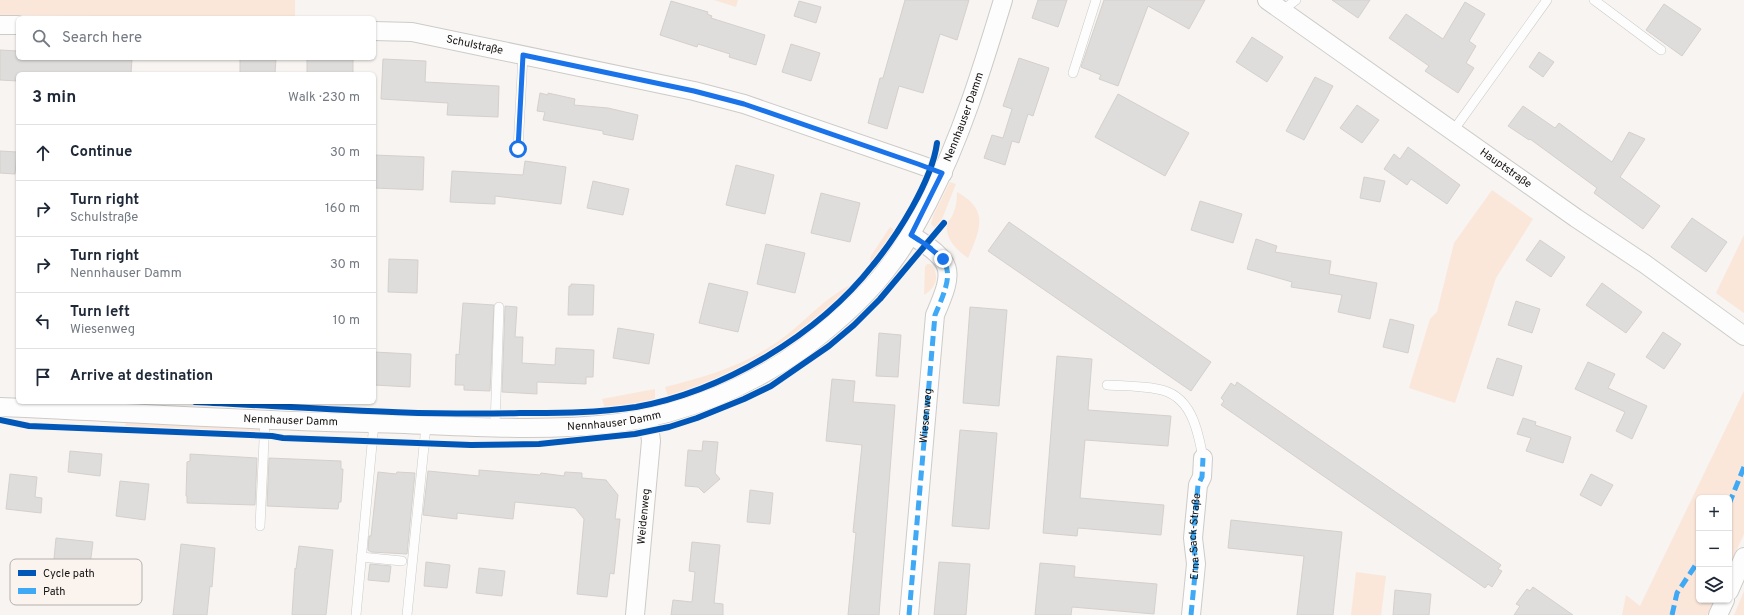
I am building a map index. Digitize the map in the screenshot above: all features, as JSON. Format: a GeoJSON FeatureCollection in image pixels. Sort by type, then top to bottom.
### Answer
{"type":"FeatureCollection","features":[{"type":"Feature","properties":{"kind":"street","name":"Nennhauser Damm"},"geometry":{"type":"LineString","coordinates":[[0,407],[426,426],[582,426],[616,423],[648,417],[702,402],[730,391],[756,379],[799,352],[823,334],[860,300],[893,262],[911,235],[942,173],[969,110],[1003,0]]}},
{"type":"Feature","properties":{"kind":"street","name":"Hauptstraße"},"geometry":{"type":"LineString","coordinates":[[1267,0],[1290,5],[1453,131],[1576,218],[1645,264],[1744,336]]}},
{"type":"Feature","properties":{"kind":"street"},"geometry":{"type":"LineString","coordinates":[[0,25],[16,25]]}},
{"type":"Feature","properties":{"kind":"street","name":"Schulstraße"},"geometry":{"type":"LineString","coordinates":[[376,31],[412,32],[694,91],[744,104],[942,173]]}},
{"type":"Feature","properties":{"kind":"street","name":"Wiesenweg"},"geometry":{"type":"LineString","coordinates":[[909,615],[934,315],[948,280],[943,259],[911,235]]}},
{"type":"Feature","properties":{"kind":"street","name":"Weidenweg"},"geometry":{"type":"LineString","coordinates":[[635,615],[651,441],[648,417]]}},
{"type":"Feature","properties":{"kind":"street","name":"Erna-Sack-Straße"},"geometry":{"type":"LineString","coordinates":[[1191,615],[1196,564],[1193,538],[1198,485],[1202,477],[1203,458]]}},
{"type":"Feature","properties":{"kind":"street"},"geometry":{"type":"LineString","coordinates":[[1732,584],[1744,557]]}},
{"type":"Feature","properties":{"kind":"street"},"geometry":{"type":"LineString","coordinates":[[1718,615],[1724,603]]}},
{"type":"Feature","properties":{"kind":"lane"},"geometry":{"type":"LineString","coordinates":[[1073,73],[1096,0]]}},
{"type":"Feature","properties":{"kind":"lane"},"geometry":{"type":"LineString","coordinates":[[1453,131],[1547,0]]}},
{"type":"Feature","properties":{"kind":"lane"},"geometry":{"type":"LineString","coordinates":[[1594,0],[1661,50]]}},
{"type":"Feature","properties":{"kind":"lane"},"geometry":{"type":"LineString","coordinates":[[518,149],[523,55]]}},
{"type":"Feature","properties":{"kind":"lane"},"geometry":{"type":"LineString","coordinates":[[495,427],[499,307]]}},
{"type":"Feature","properties":{"kind":"lane"},"geometry":{"type":"LineString","coordinates":[[1107,385],[1158,389],[1174,395],[1189,409],[1199,433],[1203,458]]}},
{"type":"Feature","properties":{"kind":"lane"},"geometry":{"type":"LineString","coordinates":[[260,526],[265,419]]}},
{"type":"Feature","properties":{"kind":"lane"},"geometry":{"type":"LineString","coordinates":[[356,615],[374,423]]}},
{"type":"Feature","properties":{"kind":"lane"},"geometry":{"type":"LineString","coordinates":[[407,615],[426,426]]}},
{"type":"Feature","properties":{"kind":"lane"},"geometry":{"type":"LineString","coordinates":[[361,557],[402,561]]}},
{"type":"Feature","properties":{"kind":"shaded area"},"geometry":{"type":"Polygon","coordinates":[[[0,0],[295,0],[295,16],[0,15],[0,0]]]}},
{"type":"Feature","properties":{"kind":"shaded area"},"geometry":{"type":"Polygon","coordinates":[[[714,0],[738,0],[736,7],[714,0]]]}},
{"type":"Feature","properties":{"kind":"shaded area"},"geometry":{"type":"Polygon","coordinates":[[[950,182],[956,184],[942,219],[935,228],[931,224],[933,216],[950,182]]]}},
{"type":"Feature","properties":{"kind":"shaded area"},"geometry":{"type":"Polygon","coordinates":[[[1492,190],[1533,219],[1496,278],[1455,403],[1409,388],[1430,319],[1437,312],[1454,243],[1492,190]]]}},
{"type":"Feature","properties":{"kind":"shaded area"},"geometry":{"type":"Polygon","coordinates":[[[957,192],[974,206],[978,213],[978,230],[968,258],[960,252],[950,240],[947,230],[947,225],[955,209],[957,192]]]}},
{"type":"Feature","properties":{"kind":"shaded area"},"geometry":{"type":"Polygon","coordinates":[[[890,227],[895,231],[869,267],[871,256],[890,227]]]}},
{"type":"Feature","properties":{"kind":"shaded area"},"geometry":{"type":"Polygon","coordinates":[[[1744,235],[1744,313],[1716,293],[1744,235]]]}},
{"type":"Feature","properties":{"kind":"shaded area"},"geometry":{"type":"Polygon","coordinates":[[[927,264],[930,264],[933,268],[936,281],[932,289],[924,295],[925,267],[927,264]]]}},
{"type":"Feature","properties":{"kind":"shaded area"},"geometry":{"type":"Polygon","coordinates":[[[857,282],[814,319],[770,351],[722,377],[696,388],[668,397],[665,387],[712,374],[757,355],[793,330],[827,300],[857,282]]]}},
{"type":"Feature","properties":{"kind":"shaded area"},"geometry":{"type":"Polygon","coordinates":[[[655,389],[655,400],[605,408],[602,399],[655,389]]]}},
{"type":"Feature","properties":{"kind":"shaded area"},"geometry":{"type":"Polygon","coordinates":[[[1744,391],[1744,534],[1732,560],[1732,495],[1696,495],[1696,603],[1713,603],[1707,615],[1622,615],[1626,595],[1640,606],[1744,391]]]}},
{"type":"Feature","properties":{"kind":"shaded area"},"geometry":{"type":"Polygon","coordinates":[[[126,422],[259,428],[259,433],[125,427],[126,422]]]}},
{"type":"Feature","properties":{"kind":"shaded area"},"geometry":{"type":"Polygon","coordinates":[[[1356,572],[1386,576],[1381,615],[1351,615],[1356,572]]]}},
{"type":"Feature","properties":{"kind":"shaded area"},"geometry":{"type":"Polygon","coordinates":[[[1744,591],[1744,615],[1734,615],[1744,591]]]}},
{"type":"Feature","properties":{"kind":"building"},"geometry":{"type":"Polygon","coordinates":[[[905,0],[969,0],[957,40],[940,34],[923,93],[899,86],[887,129],[868,123],[880,78],[883,78],[905,0]]]}},
{"type":"Feature","properties":{"kind":"building"},"geometry":{"type":"Polygon","coordinates":[[[1038,0],[1067,0],[1058,27],[1032,18],[1038,0]]]}},
{"type":"Feature","properties":{"kind":"building"},"geometry":{"type":"Polygon","coordinates":[[[1104,0],[1205,0],[1189,29],[1148,6],[1118,86],[1099,79],[1101,75],[1081,67],[1104,0]]]}},
{"type":"Feature","properties":{"kind":"building"},"geometry":{"type":"Polygon","coordinates":[[[1332,0],[1370,0],[1358,18],[1332,0]]]}},
{"type":"Feature","properties":{"kind":"building"},"geometry":{"type":"Polygon","coordinates":[[[671,1],[708,12],[707,14],[712,16],[711,18],[765,35],[756,65],[729,57],[730,54],[698,44],[697,47],[660,35],[671,1]]]}},
{"type":"Feature","properties":{"kind":"building"},"geometry":{"type":"Polygon","coordinates":[[[799,1],[821,7],[816,23],[794,16],[799,1]]]}},
{"type":"Feature","properties":{"kind":"building"},"geometry":{"type":"Polygon","coordinates":[[[1465,2],[1485,14],[1469,41],[1476,46],[1466,63],[1474,68],[1458,93],[1425,71],[1429,66],[1389,38],[1406,14],[1443,39],[1465,2]]]}},
{"type":"Feature","properties":{"kind":"building"},"geometry":{"type":"Polygon","coordinates":[[[1664,4],[1701,29],[1682,56],[1646,30],[1664,4]]]}},
{"type":"Feature","properties":{"kind":"building"},"geometry":{"type":"Polygon","coordinates":[[[1252,37],[1283,57],[1267,82],[1236,62],[1252,37]]]}},
{"type":"Feature","properties":{"kind":"building"},"geometry":{"type":"Polygon","coordinates":[[[791,44],[820,53],[811,81],[782,72],[791,44]]]}},
{"type":"Feature","properties":{"kind":"building"},"geometry":{"type":"Polygon","coordinates":[[[0,50],[16,51],[16,60],[132,60],[131,72],[16,72],[16,81],[0,80],[0,50]]]}},
{"type":"Feature","properties":{"kind":"building"},"geometry":{"type":"Polygon","coordinates":[[[1539,52],[1554,62],[1543,77],[1529,67],[1539,52]]]}},
{"type":"Feature","properties":{"kind":"building"},"geometry":{"type":"Polygon","coordinates":[[[1019,58],[1049,68],[1033,116],[1028,114],[1019,143],[1012,141],[1005,165],[984,158],[992,135],[1003,138],[1012,109],[1003,106],[1019,58]]]}},
{"type":"Feature","properties":{"kind":"building"},"geometry":{"type":"Polygon","coordinates":[[[383,59],[426,61],[425,82],[499,86],[498,117],[447,115],[448,103],[381,99],[383,59]]]}},
{"type":"Feature","properties":{"kind":"building"},"geometry":{"type":"Polygon","coordinates":[[[240,60],[276,60],[275,72],[240,72],[240,60]]]}},
{"type":"Feature","properties":{"kind":"building"},"geometry":{"type":"Polygon","coordinates":[[[307,60],[353,60],[353,72],[307,72],[307,60]]]}},
{"type":"Feature","properties":{"kind":"building"},"geometry":{"type":"Polygon","coordinates":[[[1315,77],[1333,86],[1304,140],[1286,131],[1315,77]]]}},
{"type":"Feature","properties":{"kind":"building"},"geometry":{"type":"Polygon","coordinates":[[[540,93],[548,95],[548,93],[575,99],[574,105],[608,108],[638,115],[633,140],[603,134],[603,131],[543,120],[545,112],[537,111],[540,93]]]}},
{"type":"Feature","properties":{"kind":"building"},"geometry":{"type":"Polygon","coordinates":[[[1118,94],[1189,133],[1165,176],[1095,137],[1118,94]]]}},
{"type":"Feature","properties":{"kind":"building"},"geometry":{"type":"Polygon","coordinates":[[[1357,105],[1379,120],[1362,143],[1340,128],[1357,105]]]}},
{"type":"Feature","properties":{"kind":"building"},"geometry":{"type":"Polygon","coordinates":[[[1523,106],[1555,128],[1559,123],[1612,162],[1629,132],[1645,139],[1620,177],[1660,206],[1643,229],[1594,193],[1597,188],[1530,139],[1529,140],[1508,126],[1523,106]]]}},
{"type":"Feature","properties":{"kind":"building"},"geometry":{"type":"Polygon","coordinates":[[[1408,147],[1460,185],[1447,204],[1411,179],[1407,185],[1384,169],[1394,154],[1400,159],[1408,147]]]}},
{"type":"Feature","properties":{"kind":"building"},"geometry":{"type":"Polygon","coordinates":[[[0,151],[16,152],[15,174],[0,173],[0,151]]]}},
{"type":"Feature","properties":{"kind":"building"},"geometry":{"type":"Polygon","coordinates":[[[376,155],[424,157],[423,190],[376,188],[376,155]]]}},
{"type":"Feature","properties":{"kind":"building"},"geometry":{"type":"Polygon","coordinates":[[[525,161],[566,167],[561,204],[495,196],[495,204],[450,202],[452,171],[523,175],[525,161]]]}},
{"type":"Feature","properties":{"kind":"building"},"geometry":{"type":"Polygon","coordinates":[[[736,165],[774,175],[765,214],[726,205],[736,165]]]}},
{"type":"Feature","properties":{"kind":"building"},"geometry":{"type":"Polygon","coordinates":[[[1364,177],[1385,181],[1380,202],[1360,198],[1364,177]]]}},
{"type":"Feature","properties":{"kind":"building"},"geometry":{"type":"Polygon","coordinates":[[[593,181],[629,189],[623,215],[587,208],[593,181]]]}},
{"type":"Feature","properties":{"kind":"building"},"geometry":{"type":"Polygon","coordinates":[[[821,193],[860,203],[850,242],[811,233],[821,193]]]}},
{"type":"Feature","properties":{"kind":"building"},"geometry":{"type":"Polygon","coordinates":[[[1200,201],[1242,214],[1233,243],[1191,230],[1200,201]]]}},
{"type":"Feature","properties":{"kind":"building"},"geometry":{"type":"Polygon","coordinates":[[[1692,218],[1727,242],[1706,272],[1671,247],[1692,218]]]}},
{"type":"Feature","properties":{"kind":"building"},"geometry":{"type":"Polygon","coordinates":[[[1009,222],[1211,362],[1191,391],[988,251],[1009,222]]]}},
{"type":"Feature","properties":{"kind":"building"},"geometry":{"type":"Polygon","coordinates":[[[1256,239],[1277,246],[1275,252],[1331,261],[1329,274],[1377,283],[1370,319],[1338,312],[1342,295],[1291,287],[1292,282],[1247,269],[1256,239]]]}},
{"type":"Feature","properties":{"kind":"building"},"geometry":{"type":"Polygon","coordinates":[[[1540,240],[1565,257],[1551,277],[1526,260],[1540,240]]]}},
{"type":"Feature","properties":{"kind":"building"},"geometry":{"type":"Polygon","coordinates":[[[766,244],[805,253],[795,293],[757,284],[766,244]]]}},
{"type":"Feature","properties":{"kind":"building"},"geometry":{"type":"Polygon","coordinates":[[[389,259],[418,260],[417,293],[388,292],[389,259]]]}},
{"type":"Feature","properties":{"kind":"building"},"geometry":{"type":"Polygon","coordinates":[[[709,283],[748,292],[738,332],[699,323],[709,283]]]}},
{"type":"Feature","properties":{"kind":"building"},"geometry":{"type":"Polygon","coordinates":[[[1602,283],[1642,312],[1626,333],[1586,305],[1602,283]]]}},
{"type":"Feature","properties":{"kind":"building"},"geometry":{"type":"Polygon","coordinates":[[[571,284],[594,285],[593,315],[568,315],[569,286],[571,286],[571,284]]]}},
{"type":"Feature","properties":{"kind":"building"},"geometry":{"type":"Polygon","coordinates":[[[1516,301],[1540,309],[1532,333],[1508,325],[1516,301]]]}},
{"type":"Feature","properties":{"kind":"building"},"geometry":{"type":"Polygon","coordinates":[[[463,303],[494,305],[490,391],[464,390],[464,385],[455,385],[456,354],[459,355],[463,303]]]}},
{"type":"Feature","properties":{"kind":"building"},"geometry":{"type":"Polygon","coordinates":[[[505,306],[517,307],[515,337],[523,337],[522,363],[555,365],[556,348],[594,350],[593,377],[586,377],[586,384],[537,382],[537,394],[502,392],[505,306]]]}},
{"type":"Feature","properties":{"kind":"building"},"geometry":{"type":"Polygon","coordinates":[[[970,307],[1007,310],[999,406],[963,403],[970,307]]]}},
{"type":"Feature","properties":{"kind":"building"},"geometry":{"type":"Polygon","coordinates":[[[1390,319],[1414,325],[1408,353],[1383,347],[1390,319]]]}},
{"type":"Feature","properties":{"kind":"building"},"geometry":{"type":"Polygon","coordinates":[[[618,328],[654,334],[649,364],[613,358],[618,328]]]}},
{"type":"Feature","properties":{"kind":"building"},"geometry":{"type":"Polygon","coordinates":[[[1663,332],[1681,344],[1664,369],[1646,357],[1663,332]]]}},
{"type":"Feature","properties":{"kind":"building"},"geometry":{"type":"Polygon","coordinates":[[[879,333],[901,335],[898,377],[876,376],[879,333]]]}},
{"type":"Feature","properties":{"kind":"building"},"geometry":{"type":"Polygon","coordinates":[[[376,352],[411,354],[410,387],[376,385],[376,352]]]}},
{"type":"Feature","properties":{"kind":"building"},"geometry":{"type":"Polygon","coordinates":[[[1057,356],[1092,359],[1088,410],[1171,416],[1168,446],[1085,440],[1080,498],[1164,505],[1161,535],[1078,528],[1077,536],[1043,533],[1057,356]]]}},
{"type":"Feature","properties":{"kind":"building"},"geometry":{"type":"Polygon","coordinates":[[[1497,358],[1522,366],[1513,396],[1487,388],[1497,358]]]}},
{"type":"Feature","properties":{"kind":"building"},"geometry":{"type":"Polygon","coordinates":[[[1588,362],[1615,374],[1608,388],[1647,406],[1632,439],[1616,431],[1625,412],[1575,389],[1588,362]]]}},
{"type":"Feature","properties":{"kind":"building"},"geometry":{"type":"Polygon","coordinates":[[[832,379],[855,381],[853,402],[895,405],[879,615],[848,615],[856,533],[853,532],[862,445],[826,441],[832,379]]]}},
{"type":"Feature","properties":{"kind":"building"},"geometry":{"type":"Polygon","coordinates":[[[1237,382],[1501,565],[1498,569],[1502,571],[1492,587],[1488,584],[1485,588],[1221,405],[1224,401],[1221,398],[1231,383],[1235,386],[1237,382]]]}},
{"type":"Feature","properties":{"kind":"building"},"geometry":{"type":"Polygon","coordinates":[[[1523,418],[1536,422],[1535,425],[1571,437],[1563,463],[1526,451],[1531,438],[1517,434],[1523,418]]]}},
{"type":"Feature","properties":{"kind":"building"},"geometry":{"type":"Polygon","coordinates":[[[960,430],[997,433],[989,529],[952,526],[960,430]]]}},
{"type":"Feature","properties":{"kind":"building"},"geometry":{"type":"Polygon","coordinates":[[[703,441],[718,442],[715,473],[720,479],[704,493],[698,487],[685,486],[688,450],[702,451],[703,441]]]}},
{"type":"Feature","properties":{"kind":"building"},"geometry":{"type":"Polygon","coordinates":[[[70,451],[102,454],[100,476],[68,472],[70,451]]]}},
{"type":"Feature","properties":{"kind":"building"},"geometry":{"type":"Polygon","coordinates":[[[190,454],[257,458],[255,505],[187,503],[187,462],[190,461],[190,454]]]}},
{"type":"Feature","properties":{"kind":"building"},"geometry":{"type":"Polygon","coordinates":[[[269,458],[341,461],[341,469],[343,469],[341,502],[339,502],[338,509],[267,506],[269,458]]]}},
{"type":"Feature","properties":{"kind":"building"},"geometry":{"type":"Polygon","coordinates":[[[479,470],[540,475],[541,473],[564,476],[565,472],[582,473],[582,478],[606,480],[618,495],[615,519],[620,519],[614,574],[610,573],[607,597],[577,594],[584,519],[575,508],[515,502],[513,519],[457,513],[457,519],[423,515],[428,471],[479,476],[479,470]]]}},
{"type":"Feature","properties":{"kind":"building"},"geometry":{"type":"Polygon","coordinates":[[[378,472],[396,474],[397,472],[415,473],[407,554],[371,552],[368,550],[378,472]]]}},
{"type":"Feature","properties":{"kind":"building"},"geometry":{"type":"Polygon","coordinates":[[[10,474],[37,477],[35,497],[42,498],[41,513],[6,509],[10,474]]]}},
{"type":"Feature","properties":{"kind":"building"},"geometry":{"type":"Polygon","coordinates":[[[1591,474],[1613,485],[1601,506],[1580,495],[1591,474]]]}},
{"type":"Feature","properties":{"kind":"building"},"geometry":{"type":"Polygon","coordinates":[[[120,481],[149,484],[145,520],[116,516],[120,481]]]}},
{"type":"Feature","properties":{"kind":"building"},"geometry":{"type":"Polygon","coordinates":[[[750,490],[773,493],[770,524],[747,522],[750,490]]]}},
{"type":"Feature","properties":{"kind":"building"},"geometry":{"type":"Polygon","coordinates":[[[1231,520],[1342,532],[1333,615],[1297,615],[1304,556],[1228,548],[1231,520]]]}},
{"type":"Feature","properties":{"kind":"building"},"geometry":{"type":"Polygon","coordinates":[[[56,538],[93,542],[91,559],[54,559],[56,538]]]}},
{"type":"Feature","properties":{"kind":"building"},"geometry":{"type":"Polygon","coordinates":[[[692,542],[720,545],[714,603],[723,604],[723,615],[671,615],[673,600],[692,602],[695,572],[689,571],[692,542]]]}},
{"type":"Feature","properties":{"kind":"building"},"geometry":{"type":"Polygon","coordinates":[[[181,544],[215,548],[212,587],[210,586],[207,615],[173,615],[181,544]]]}},
{"type":"Feature","properties":{"kind":"building"},"geometry":{"type":"Polygon","coordinates":[[[299,546],[333,550],[326,615],[292,615],[295,568],[296,569],[299,546]]]}},
{"type":"Feature","properties":{"kind":"building"},"geometry":{"type":"Polygon","coordinates":[[[426,562],[450,565],[447,588],[424,586],[426,562]]]}},
{"type":"Feature","properties":{"kind":"building"},"geometry":{"type":"Polygon","coordinates":[[[939,562],[970,564],[966,615],[934,615],[939,562]]]}},
{"type":"Feature","properties":{"kind":"building"},"geometry":{"type":"Polygon","coordinates":[[[1040,563],[1075,566],[1074,577],[1157,584],[1154,614],[1072,607],[1071,615],[1035,615],[1040,563]]]}},
{"type":"Feature","properties":{"kind":"building"},"geometry":{"type":"Polygon","coordinates":[[[370,564],[391,566],[389,582],[368,580],[370,564]]]}},
{"type":"Feature","properties":{"kind":"building"},"geometry":{"type":"Polygon","coordinates":[[[479,568],[505,571],[502,596],[476,593],[479,568]]]}},
{"type":"Feature","properties":{"kind":"building"},"geometry":{"type":"Polygon","coordinates":[[[1533,587],[1573,615],[1514,615],[1520,606],[1516,604],[1527,589],[1530,591],[1533,587]]]}},
{"type":"Feature","properties":{"kind":"building"},"geometry":{"type":"Polygon","coordinates":[[[1395,590],[1431,594],[1429,615],[1393,615],[1395,590]]]}},
{"type":"Feature","properties":{"kind":"marked path"},"geometry":{"type":"LineString","coordinates":[[909,615],[935,315],[946,287],[948,277],[947,268],[943,260],[936,252],[911,235]]}},
{"type":"Feature","properties":{"kind":"marked path"},"geometry":{"type":"LineString","coordinates":[[1191,615],[1196,564],[1193,538],[1198,485],[1202,477],[1203,458]]}},
{"type":"Feature","properties":{"kind":"marked path"},"geometry":{"type":"LineString","coordinates":[[1732,497],[1744,467]]}},
{"type":"Feature","properties":{"kind":"marked path"},"geometry":{"type":"LineString","coordinates":[[1672,615],[1677,593],[1696,564]]}},
{"type":"Feature","properties":{"kind":"cycle path"},"geometry":{"type":"LineString","coordinates":[[236,404],[398,412],[479,414],[593,412],[636,407],[669,399],[702,388],[767,356],[797,336],[851,291],[882,253],[912,207],[928,174],[934,158],[937,143]]}},
{"type":"Feature","properties":{"kind":"cycle path"},"geometry":{"type":"LineString","coordinates":[[0,420],[29,426],[471,445],[539,444],[635,434],[669,427],[697,418],[744,399],[771,386],[829,346],[854,325],[880,299],[944,223]]}},
{"type":"Feature","properties":{"kind":"route"},"geometry":{"type":"LineString","coordinates":[[518,149],[523,55],[694,91],[744,104],[942,173],[911,235],[930,247],[943,259]]}}]}
